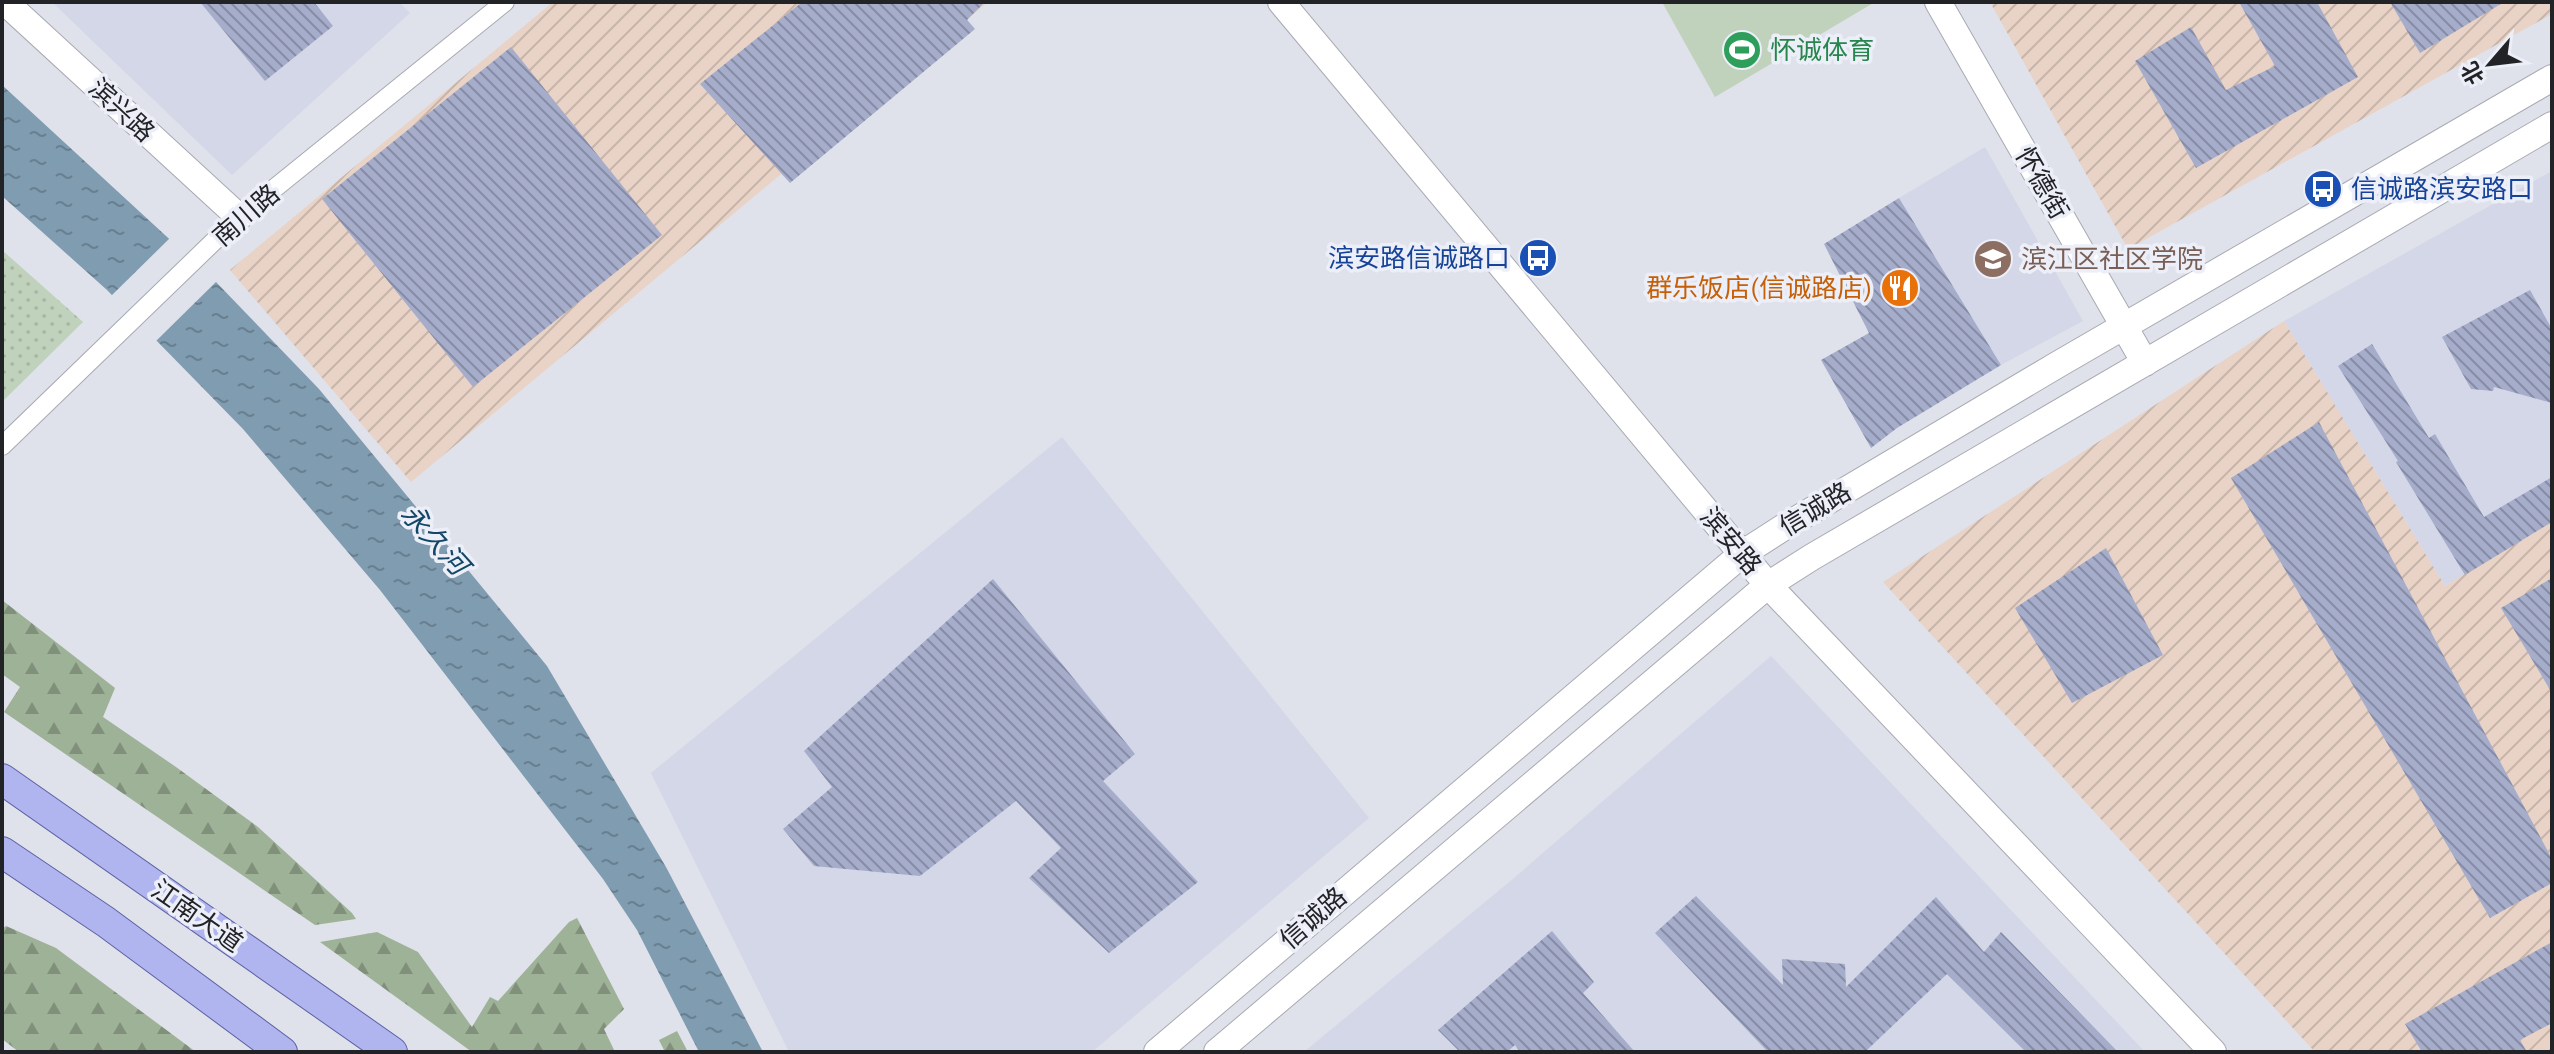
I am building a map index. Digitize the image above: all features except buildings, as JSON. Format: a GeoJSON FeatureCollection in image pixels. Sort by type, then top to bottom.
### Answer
{"type":"FeatureCollection","features":[{"type":"Feature","properties":{"kind":"main road","name":"滨兴路"},"geometry":{"type":"LineString","coordinates":[[5,2],[239,217]]}},
{"type":"Feature","properties":{"kind":"main road","name":"滨安路"},"geometry":{"type":"LineString","coordinates":[[1281,2],[1768,585],[2213,1052]]}},
{"type":"Feature","properties":{"kind":"main road","name":"怀德街"},"geometry":{"type":"LineString","coordinates":[[1938,2],[2145,363]]}},
{"type":"Feature","properties":{"kind":"main road","name":"信诚路"},"geometry":{"type":"LineString","coordinates":[[1157,1052],[1742,554],[2552,78]]}},
{"type":"Feature","properties":{"kind":"main road","name":"信诚路"},"geometry":{"type":"LineString","coordinates":[[1217,1052],[1768,585],[2552,125]]}},
{"type":"Feature","properties":{"kind":"main road","name":"江南大道"},"geometry":{"type":"LineString","coordinates":[[2,779],[392,1052]]}},
{"type":"Feature","properties":{"kind":"main road"},"geometry":{"type":"LineString","coordinates":[[2,852],[106,922],[282,1052]]}},
{"type":"Feature","properties":{"kind":"street","name":"南川路"},"geometry":{"type":"LineString","coordinates":[[2,446],[239,217],[505,2]]}},
{"type":"Feature","properties":{"kind":"shaded area"},"geometry":{"type":"Polygon","coordinates":[[[52,2],[399,2],[410,13],[232,175],[52,2]]]}},
{"type":"Feature","properties":{"kind":"shaded area"},"geometry":{"type":"Polygon","coordinates":[[[553,2],[988,2],[411,482],[230,270],[553,2]]]}},
{"type":"Feature","properties":{"kind":"shaded area"},"geometry":{"type":"Polygon","coordinates":[[[1990,2],[2552,2],[2552,14],[2128,249],[1990,2]]]}},
{"type":"Feature","properties":{"kind":"shaded area","name":"滨江区社区学院"},"geometry":{"type":"Polygon","coordinates":[[[1985,147],[2083,321],[2001,365],[1899,198],[1985,147]]]}},
{"type":"Feature","properties":{"kind":"shaded area"},"geometry":{"type":"Polygon","coordinates":[[[2552,171],[2552,520],[2445,586],[2284,321],[2552,171]]]}},
{"type":"Feature","properties":{"kind":"shaded area"},"geometry":{"type":"Polygon","coordinates":[[[2284,321],[2445,586],[2552,520],[2552,1052],[2315,1052],[1883,582],[2284,321]]]}},
{"type":"Feature","properties":{"kind":"shaded area"},"geometry":{"type":"Polygon","coordinates":[[[1062,437],[1369,818],[1092,1052],[789,1052],[651,773],[1062,437]]]}},
{"type":"Feature","properties":{"kind":"shaded area"},"geometry":{"type":"Polygon","coordinates":[[[1771,656],[2145,1052],[1304,1052],[1514,878],[1771,656]]]}},
{"type":"Feature","properties":{"kind":"green space","name":"怀诚体育"},"geometry":{"type":"Polygon","coordinates":[[[1662,2],[1875,2],[1715,97],[1662,2]]]}},
{"type":"Feature","properties":{"kind":"green space"},"geometry":{"type":"Polygon","coordinates":[[[2,250],[83,322],[2,402],[2,250]]]}},
{"type":"Feature","properties":{"kind":"green space"},"geometry":{"type":"Polygon","coordinates":[[[2,600],[115,688],[103,717],[258,827],[356,919],[315,925],[4,712],[20,687],[2,674],[2,600]]]}},
{"type":"Feature","properties":{"kind":"green space"},"geometry":{"type":"Polygon","coordinates":[[[577,918],[624,1009],[604,1029],[615,1052],[472,1052],[320,942],[377,932],[418,952],[472,1027],[490,997],[498,1001],[569,922],[577,918]]]}},
{"type":"Feature","properties":{"kind":"green space"},"geometry":{"type":"Polygon","coordinates":[[[6,926],[56,948],[196,1052],[19,1052],[2,1039],[2,929],[6,926]]]}},
{"type":"Feature","properties":{"kind":"green space"},"geometry":{"type":"Polygon","coordinates":[[[677,1031],[688,1052],[665,1052],[659,1040],[677,1031]]]}},
{"type":"Feature","properties":{"kind":"water","name":"永久河"},"geometry":{"type":"Polygon","coordinates":[[[2,85],[216,282],[319,389],[547,666],[666,867],[763,1052],[699,1052],[637,930],[603,879],[380,590],[243,429],[107,290],[2,196],[2,85]]]}},
{"type":"Feature","properties":{"kind":"pier"},"geometry":{"type":"Polygon","coordinates":[[[172,236],[219,279],[154,343],[109,298],[172,236]]]}},
{"type":"Feature","properties":{"kind":"place","name":"怀诚体育"},"geometry":{"type":"Point","coordinates":[1742,50]}},
{"type":"Feature","properties":{"kind":"place","name":"信诚路滨安路口"},"geometry":{"type":"Point","coordinates":[2323,189]}},
{"type":"Feature","properties":{"kind":"place","name":"滨安路信诚路口"},"geometry":{"type":"Point","coordinates":[1538,258]}},
{"type":"Feature","properties":{"kind":"place","name":"滨江区社区学院"},"geometry":{"type":"Point","coordinates":[1993,259]}},
{"type":"Feature","properties":{"kind":"place","name":"群乐饭店(信诚路店)"},"geometry":{"type":"Point","coordinates":[1900,288]}}]}
